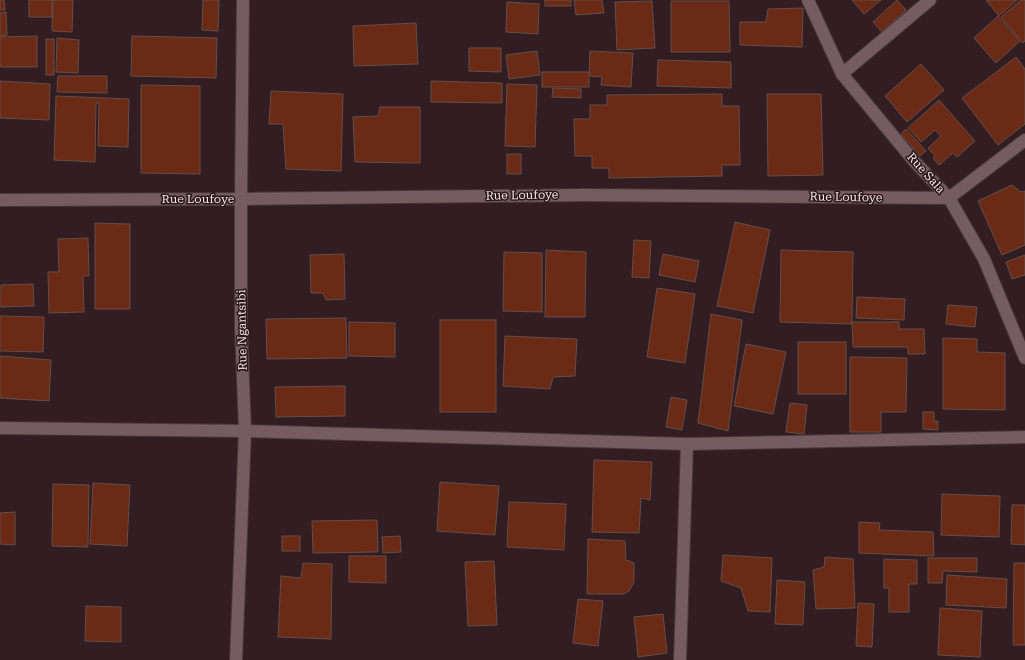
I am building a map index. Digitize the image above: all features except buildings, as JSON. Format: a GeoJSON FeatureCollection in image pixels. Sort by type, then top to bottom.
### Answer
{"type":"FeatureCollection","features":[{"type":"Feature","properties":{"kind":"street","name":"Rue Ngantsibi"},"geometry":{"type":"LineString","coordinates":[[236,660],[245,430],[241,327],[243,0]]}},
{"type":"Feature","properties":{"kind":"street","name":"Rue Sala"},"geometry":{"type":"LineString","coordinates":[[808,0],[842,74],[914,161],[949,198],[984,259],[1025,358]]}},
{"type":"Feature","properties":{"kind":"street"},"geometry":{"type":"LineString","coordinates":[[842,74],[930,0]]}},
{"type":"Feature","properties":{"kind":"street"},"geometry":{"type":"LineString","coordinates":[[949,198],[1025,140]]}},
{"type":"Feature","properties":{"kind":"street","name":"Rue Loufoye"},"geometry":{"type":"LineString","coordinates":[[0,200],[583,195],[949,198]]}},
{"type":"Feature","properties":{"kind":"street"},"geometry":{"type":"LineString","coordinates":[[0,428],[245,430],[687,444],[1025,437]]}},
{"type":"Feature","properties":{"kind":"street"},"geometry":{"type":"LineString","coordinates":[[680,660],[687,444]]}}]}
